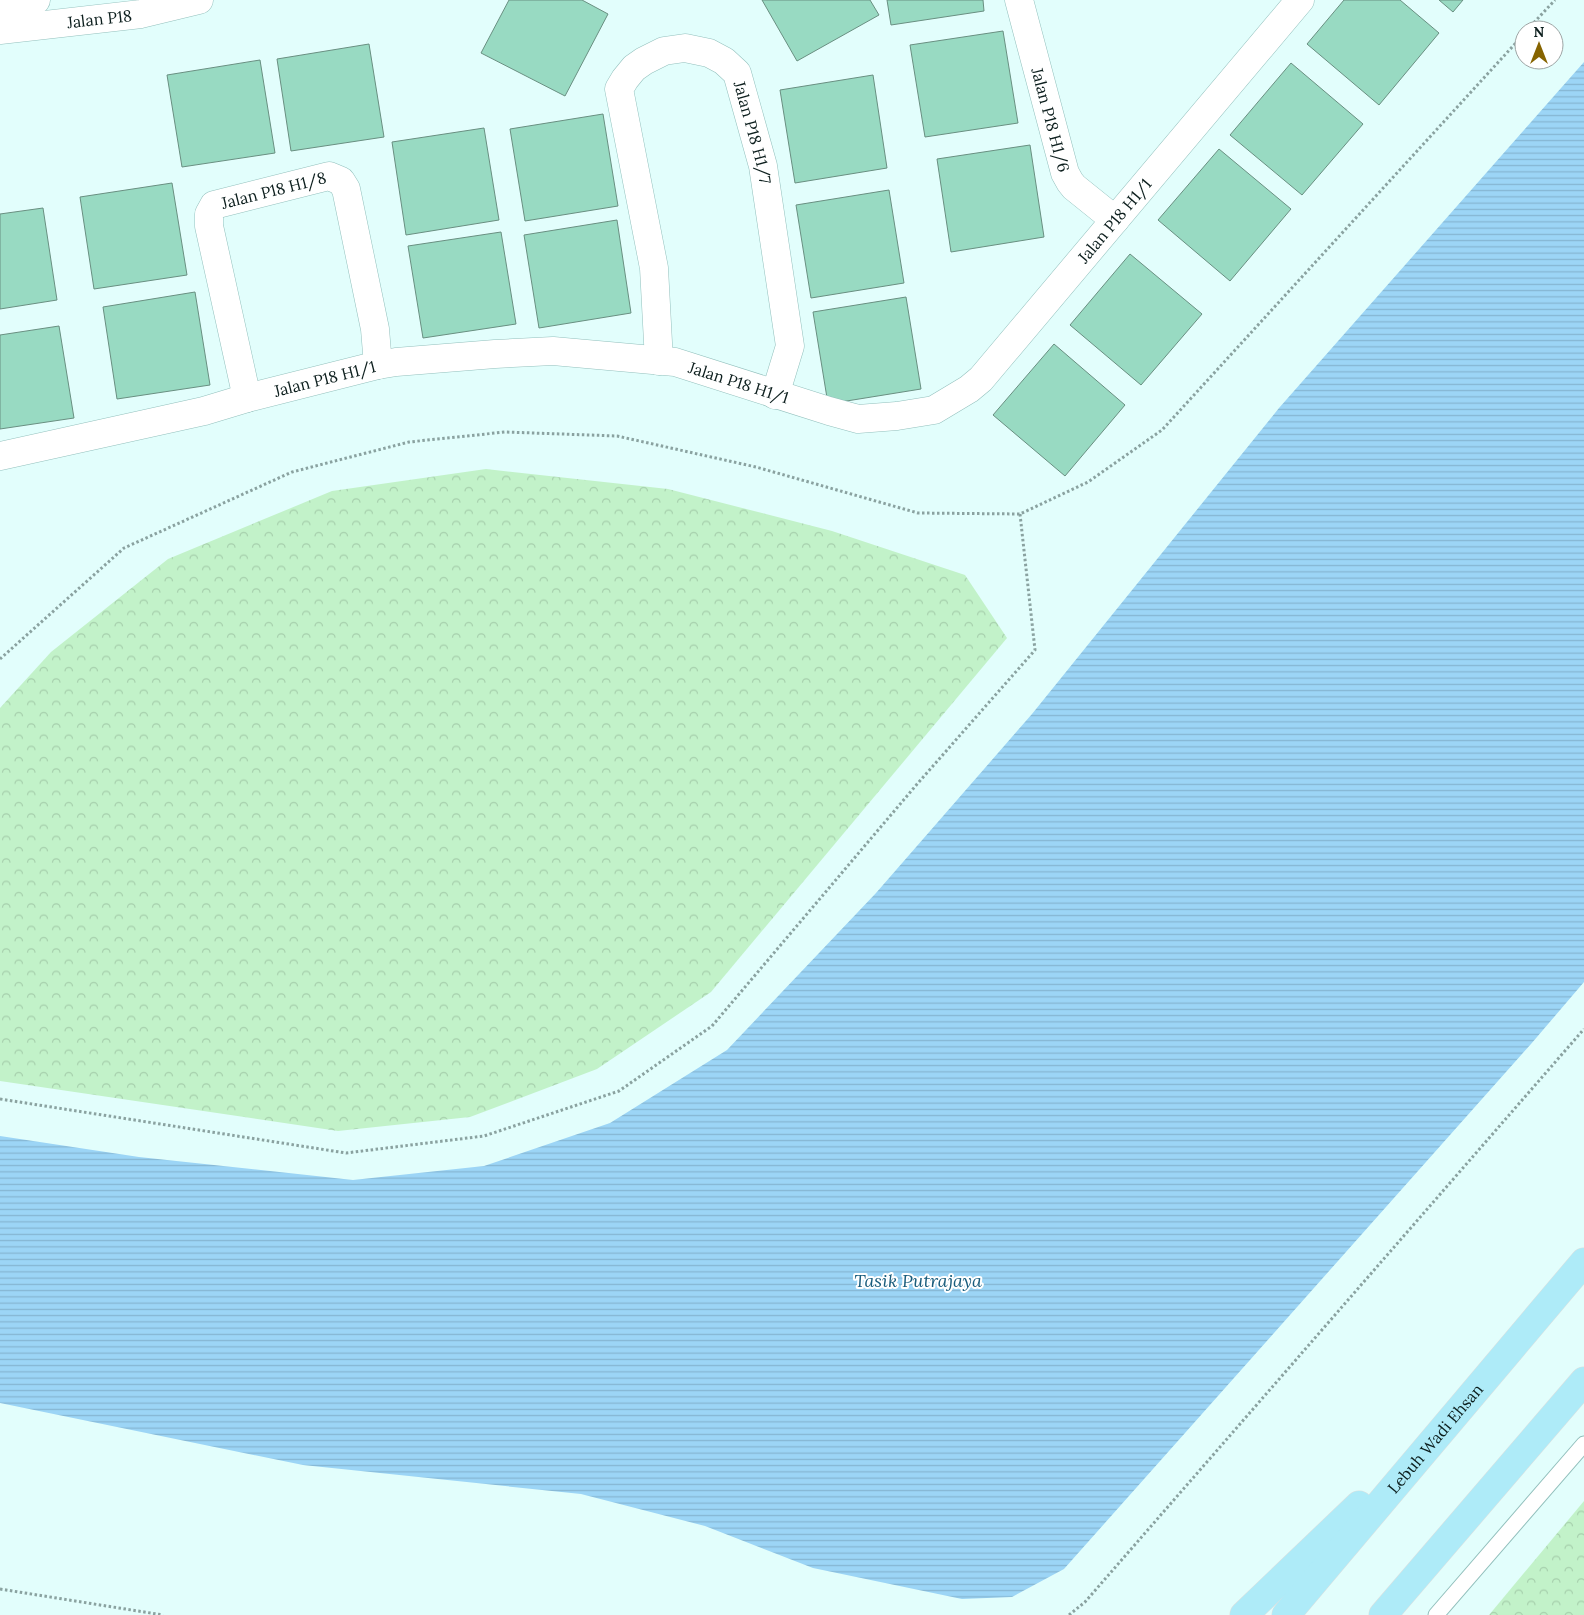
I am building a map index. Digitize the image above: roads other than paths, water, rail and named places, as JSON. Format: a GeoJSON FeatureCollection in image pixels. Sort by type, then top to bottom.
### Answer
{"type":"FeatureCollection","features":[{"type":"Feature","properties":{"kind":"main road","name":"Lebuh Wadi Ehsan"},"geometry":{"type":"LineString","coordinates":[[1286,1615],[1584,1262]]}},
{"type":"Feature","properties":{"kind":"main road"},"geometry":{"type":"LineString","coordinates":[[1384,1615],[1584,1381]]}},
{"type":"Feature","properties":{"kind":"main road"},"geometry":{"type":"LineString","coordinates":[[1244,1615],[1468,1401]]}},
{"type":"Feature","properties":{"kind":"street"},"geometry":{"type":"LineString","coordinates":[[0,6],[36,0]]}},
{"type":"Feature","properties":{"kind":"street","name":"Jalan P18"},"geometry":{"type":"LineString","coordinates":[[0,30],[140,14],[199,0]]}},
{"type":"Feature","properties":{"kind":"street","name":"Jalan P18 H1/6"},"geometry":{"type":"LineString","coordinates":[[1019,0],[1066,174],[1074,187],[1115,220]]}},
{"type":"Feature","properties":{"kind":"street","name":"Jalan P18 H1/1"},"geometry":{"type":"LineString","coordinates":[[0,456],[204,411],[247,398],[378,365],[495,354],[553,351],[675,362],[858,419],[897,416],[934,410],[969,389],[981,379],[1300,0]]}},
{"type":"Feature","properties":{"kind":"street","name":"Jalan P18 H1/7"},"geometry":{"type":"LineString","coordinates":[[660,361],[654,268],[619,89],[625,78],[644,61],[664,52],[685,48],[709,54],[724,61],[737,73],[763,166],[790,346],[776,394]]}},
{"type":"Feature","properties":{"kind":"street","name":"Jalan P18 H1/8"},"geometry":{"type":"LineString","coordinates":[[247,398],[209,226],[209,214],[214,205],[300,183],[329,176],[341,181],[346,189],[375,329],[378,365]]}},
{"type":"Feature","properties":{"kind":"lane"},"geometry":{"type":"LineString","coordinates":[[1436,1615],[1584,1444]]}},
{"type":"Feature","properties":{"kind":"water","name":"Tasik Putrajaya"},"geometry":{"type":"Polygon","coordinates":[[[1584,62],[1584,982],[1064,1569],[1012,1597],[962,1599],[813,1568],[705,1526],[581,1494],[303,1465],[0,1403],[0,1136],[139,1157],[353,1180],[484,1166],[610,1123],[727,1050],[876,893],[1032,714],[1279,408],[1584,62]]]}}]}
